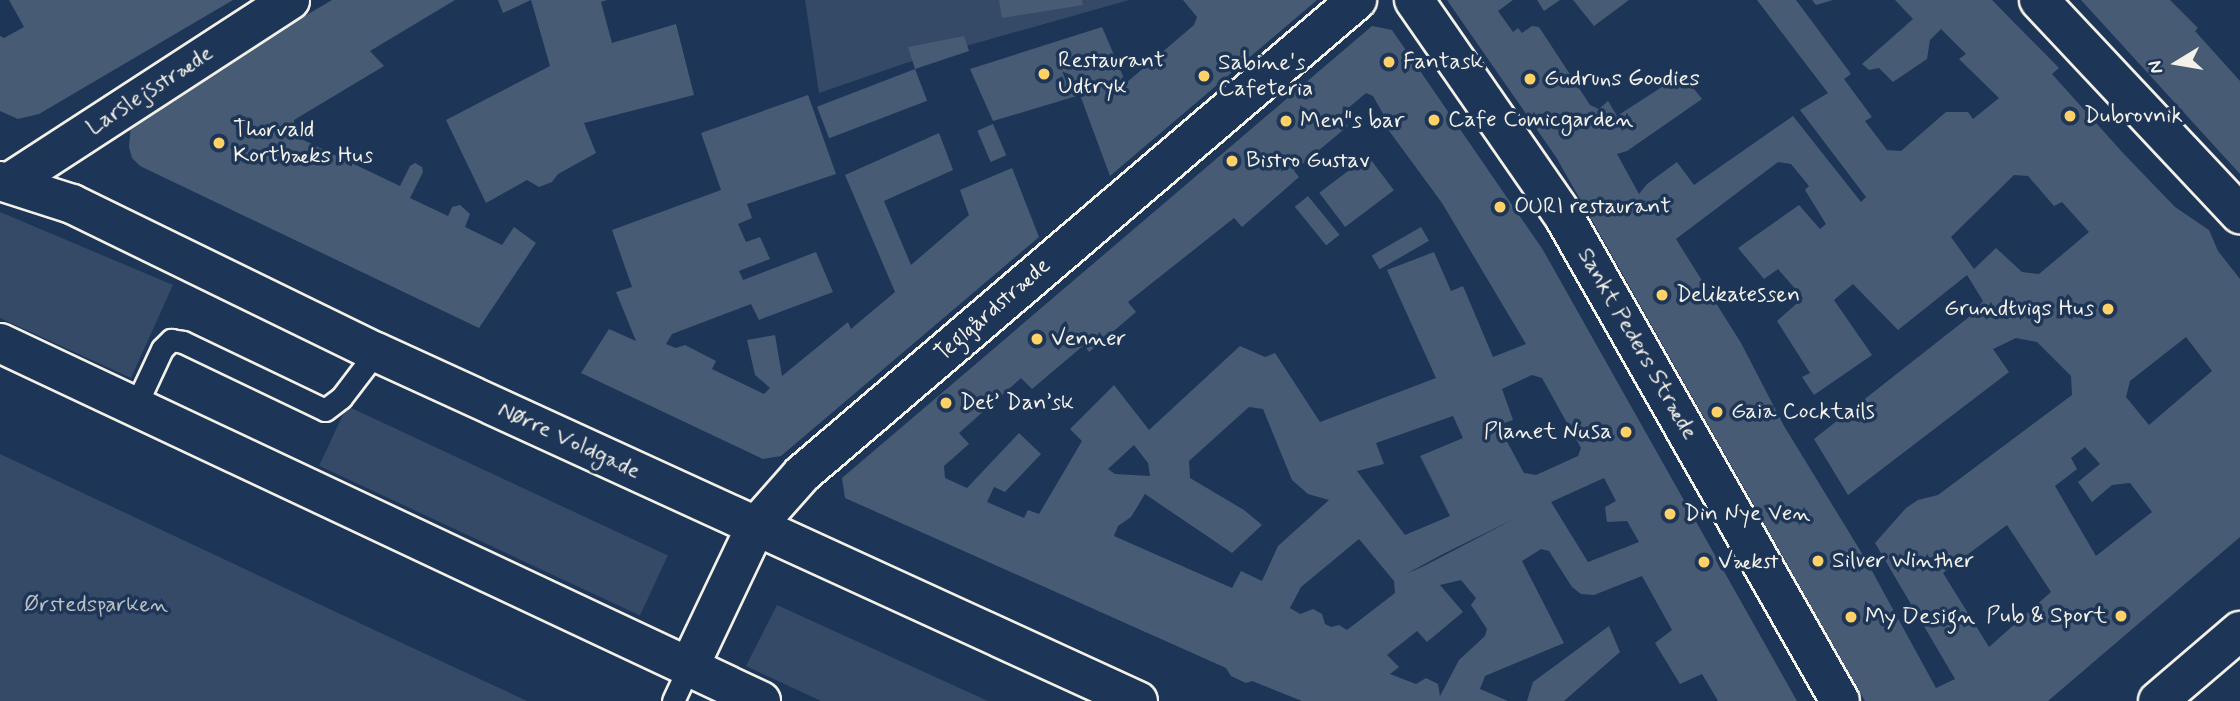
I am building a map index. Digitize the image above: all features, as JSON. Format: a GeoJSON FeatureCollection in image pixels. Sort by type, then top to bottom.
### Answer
{"type":"FeatureCollection","features":[{"type":"Feature","properties":{"kind":"street","name":"Larslejsstræde"},"geometry":{"type":"LineString","coordinates":[[5,182],[290,0]]}},
{"type":"Feature","properties":{"kind":"street","name":"Teglgårdstræde"},"geometry":{"type":"LineString","coordinates":[[681,684],[756,526],[802,474],[1357,0]]}},
{"type":"Feature","properties":{"kind":"street","name":"Sankt Peders Stræde"},"geometry":{"type":"LineString","coordinates":[[1415,0],[1563,215],[1840,701]]}},
{"type":"Feature","properties":{"kind":"street"},"geometry":{"type":"LineString","coordinates":[[2039,0],[2240,214]]}},
{"type":"Feature","properties":{"kind":"street","name":"Nørre Voldgade"},"geometry":{"type":"LineString","coordinates":[[5,182],[72,204],[376,352],[1139,701]]}},
{"type":"Feature","properties":{"kind":"street"},"geometry":{"type":"LineString","coordinates":[[0,343],[135,407],[681,684],[761,701]]}},
{"type":"Feature","properties":{"kind":"street"},"geometry":{"type":"LineString","coordinates":[[2158,701],[2240,631]]}},
{"type":"Feature","properties":{"kind":"lane"},"geometry":{"type":"LineString","coordinates":[[135,407],[162,349],[172,340],[183,342],[325,410],[341,398],[376,352]]}},
{"type":"Feature","properties":{"kind":"green space"},"geometry":{"type":"Polygon","coordinates":[[[805,0],[1129,0],[906,63],[819,93],[805,0]]]}},
{"type":"Feature","properties":{"kind":"green space"},"geometry":{"type":"Polygon","coordinates":[[[0,212],[173,285],[131,378],[0,318],[0,212]]]}},
{"type":"Feature","properties":{"kind":"green space"},"geometry":{"type":"Polygon","coordinates":[[[347,406],[668,556],[640,615],[319,466],[347,406]]]}},
{"type":"Feature","properties":{"kind":"green space","name":"Ørstedsparken"},"geometry":{"type":"Polygon","coordinates":[[[0,454],[402,643],[527,701],[0,701],[0,454]]]}},
{"type":"Feature","properties":{"kind":"green space"},"geometry":{"type":"Polygon","coordinates":[[[777,605],[988,701],[821,701],[746,666],[777,605]]]}},
{"type":"Feature","properties":{"kind":"building"},"geometry":{"type":"Polygon","coordinates":[[[9,0],[233,0],[39,114],[18,119],[0,111],[0,36],[4,38],[24,27],[9,0]]]}},
{"type":"Feature","properties":{"kind":"building","name":"Thorvald Kortbæks Hus"},"geometry":{"type":"Polygon","coordinates":[[[332,0],[455,0],[370,51],[384,66],[294,120],[295,136],[400,186],[410,166],[415,163],[422,167],[423,172],[410,198],[448,216],[452,207],[460,205],[470,214],[465,227],[502,245],[514,227],[536,243],[479,328],[140,166],[132,158],[129,147],[131,124],[176,92],[332,0]]]}},
{"type":"Feature","properties":{"kind":"building"},"geometry":{"type":"Polygon","coordinates":[[[498,0],[531,0],[503,13],[498,0]]]}},
{"type":"Feature","properties":{"kind":"building"},"geometry":{"type":"Polygon","coordinates":[[[531,0],[607,0],[601,2],[612,43],[676,24],[694,95],[584,123],[596,153],[558,174],[552,182],[539,187],[527,180],[486,203],[446,120],[550,66],[531,0]]]}},
{"type":"Feature","properties":{"kind":"building"},"geometry":{"type":"Polygon","coordinates":[[[999,0],[1082,0],[1083,5],[1002,18],[999,0]]]}},
{"type":"Feature","properties":{"kind":"building"},"geometry":{"type":"Polygon","coordinates":[[[1183,0],[1317,0],[1110,176],[1080,95],[993,121],[970,69],[1102,27],[1126,83],[1194,25],[1197,17],[1183,0]]]}},
{"type":"Feature","properties":{"kind":"building"},"geometry":{"type":"Polygon","coordinates":[[[1447,0],[1513,0],[1498,11],[1513,32],[1518,28],[1522,33],[1532,26],[1539,27],[1590,105],[1599,109],[1608,101],[1617,116],[1682,74],[1702,99],[1627,151],[1617,154],[1639,194],[1647,184],[1677,162],[1694,185],[1793,116],[1861,202],[1866,197],[1800,110],[1828,93],[1757,0],[1796,0],[1851,74],[1844,79],[1872,117],[1865,121],[1887,150],[1901,151],[1946,112],[1968,112],[1973,119],[1999,98],[1959,59],[1966,54],[1941,29],[1930,40],[1927,59],[1893,82],[1879,68],[1869,70],[1862,64],[1913,19],[1895,0],[1992,0],[2059,68],[2052,74],[2123,153],[2175,207],[2209,230],[2218,251],[2240,279],[2240,537],[2048,701],[1865,701],[1556,157],[1447,0]],[[1778,162],[1676,239],[1741,343],[1784,426],[1866,560],[1936,688],[1955,679],[1875,543],[1906,508],[1918,500],[1938,495],[2072,395],[2071,376],[2037,342],[2016,338],[1993,349],[2009,372],[1848,495],[1814,439],[1969,317],[1983,301],[1967,275],[1898,330],[1853,284],[1834,300],[1872,355],[1814,395],[1802,377],[1810,373],[1777,321],[1803,298],[1778,269],[1764,279],[1738,248],[1799,205],[1820,229],[1826,224],[1805,190],[1809,186],[1791,164],[1778,162]],[[2014,175],[1951,237],[1974,269],[1996,248],[2022,272],[2039,274],[2089,232],[2062,202],[2054,206],[2028,176],[2014,175]],[[2186,337],[2130,381],[2126,397],[2149,425],[2212,371],[2186,337]],[[2085,447],[2071,458],[2077,469],[2055,486],[2096,556],[2152,512],[2130,483],[2112,485],[2092,502],[2078,482],[2100,464],[2085,447]],[[2007,525],[1943,573],[1989,647],[2051,592],[2007,525]]]}},
{"type":"Feature","properties":{"kind":"building"},"geometry":{"type":"Polygon","coordinates":[[[1537,0],[1560,0],[1544,11],[1537,0]]]}},
{"type":"Feature","properties":{"kind":"building"},"geometry":{"type":"Polygon","coordinates":[[[1573,0],[1629,0],[1594,26],[1573,0]]]}},
{"type":"Feature","properties":{"kind":"building"},"geometry":{"type":"Polygon","coordinates":[[[1812,0],[1833,0],[1816,5],[1812,0]]]}},
{"type":"Feature","properties":{"kind":"building"},"geometry":{"type":"Polygon","coordinates":[[[2081,0],[2170,0],[2198,28],[2195,31],[2240,81],[2240,174],[2081,0]]]}},
{"type":"Feature","properties":{"kind":"building"},"geometry":{"type":"Polygon","coordinates":[[[1372,26],[1392,30],[1543,250],[1797,701],[1718,701],[1702,674],[1680,684],[1655,643],[1672,630],[1642,576],[1594,595],[1581,594],[1572,587],[1549,551],[1541,549],[1522,561],[1564,643],[1485,676],[1480,689],[1508,701],[1302,701],[1252,681],[1246,683],[1231,676],[1226,668],[845,498],[842,478],[1372,26]],[[1366,93],[1340,115],[1348,126],[1294,171],[1299,177],[1242,227],[1234,218],[1128,302],[1136,312],[1089,352],[1084,345],[1032,389],[1021,378],[959,433],[969,444],[944,466],[945,478],[967,488],[1019,433],[1041,454],[1005,492],[994,487],[987,502],[1024,518],[1028,510],[1039,514],[1082,441],[1070,429],[1114,385],[1149,430],[1240,346],[1265,357],[1275,353],[1320,422],[1436,378],[1387,270],[1434,252],[1451,291],[1463,286],[1493,357],[1526,344],[1442,203],[1387,128],[1390,126],[1373,96],[1366,93]],[[1532,375],[1502,389],[1513,420],[1498,425],[1524,473],[1536,475],[1578,456],[1581,448],[1542,378],[1532,375]],[[1249,407],[1189,461],[1190,478],[1244,510],[1262,525],[1232,553],[1145,494],[1131,517],[1118,526],[1114,536],[1232,588],[1241,571],[1262,581],[1278,546],[1329,500],[1308,494],[1292,480],[1263,409],[1249,407]],[[1453,416],[1376,443],[1384,464],[1357,471],[1405,535],[1450,516],[1420,456],[1463,438],[1453,416]],[[1134,445],[1108,469],[1115,474],[1150,476],[1148,463],[1134,445]],[[1604,478],[1551,502],[1588,562],[1639,542],[1627,521],[1607,522],[1605,507],[1616,501],[1604,478]],[[1516,518],[1443,554],[1406,574],[1424,566],[1516,518]],[[1359,539],[1301,587],[1290,608],[1300,614],[1313,609],[1322,614],[1325,624],[1331,627],[1339,625],[1347,630],[1395,593],[1394,581],[1359,539]],[[1461,580],[1440,585],[1463,612],[1427,642],[1417,631],[1387,655],[1399,667],[1390,674],[1416,684],[1426,678],[1438,684],[1440,696],[1459,660],[1485,636],[1487,629],[1471,605],[1476,598],[1461,580]]]}},
{"type":"Feature","properties":{"kind":"building"},"geometry":{"type":"Polygon","coordinates":[[[964,36],[969,51],[915,69],[908,47],[964,36]]]}},
{"type":"Feature","properties":{"kind":"building"},"geometry":{"type":"Polygon","coordinates":[[[915,69],[927,101],[829,138],[817,107],[915,69]]]}},
{"type":"Feature","properties":{"kind":"building"},"geometry":{"type":"Polygon","coordinates":[[[808,95],[836,174],[747,204],[752,218],[738,224],[746,242],[760,237],[770,259],[739,271],[743,280],[816,252],[833,292],[759,320],[751,304],[672,334],[666,344],[676,348],[685,345],[716,361],[712,369],[764,394],[770,388],[755,375],[747,340],[775,335],[782,376],[848,322],[851,329],[895,292],[845,175],[939,133],[953,170],[884,201],[911,265],[969,215],[960,190],[1012,168],[1039,237],[781,456],[763,459],[581,373],[609,329],[636,341],[616,292],[632,287],[612,230],[721,190],[701,133],[808,95]]]}},
{"type":"Feature","properties":{"kind":"building"},"geometry":{"type":"Polygon","coordinates":[[[993,124],[1006,155],[991,162],[977,131],[993,124]]]}},
{"type":"Feature","properties":{"kind":"building"},"geometry":{"type":"Polygon","coordinates":[[[1368,156],[1394,190],[1345,227],[1319,193],[1368,156]]]}},
{"type":"Feature","properties":{"kind":"building"},"geometry":{"type":"Polygon","coordinates":[[[1308,196],[1339,235],[1326,246],[1295,207],[1308,196]]]}},
{"type":"Feature","properties":{"kind":"building"},"geometry":{"type":"Polygon","coordinates":[[[1421,227],[1429,241],[1380,269],[1372,256],[1421,227]]]}},
{"type":"Feature","properties":{"kind":"building"},"geometry":{"type":"Polygon","coordinates":[[[1609,626],[1620,652],[1564,701],[1527,701],[1533,682],[1609,626]]]}},
{"type":"Feature","properties":{"kind":"place","name":"Fantask"},"geometry":{"type":"Point","coordinates":[1389,62]}},
{"type":"Feature","properties":{"kind":"place","name":"Restaurant Udtryk"},"geometry":{"type":"Point","coordinates":[1044,74]}},
{"type":"Feature","properties":{"kind":"place","name":"Sabine's Cafeteria"},"geometry":{"type":"Point","coordinates":[1204,76]}},
{"type":"Feature","properties":{"kind":"place","name":"Gudruns Goodies"},"geometry":{"type":"Point","coordinates":[1530,79]}},
{"type":"Feature","properties":{"kind":"place","name":"Dubrovnik"},"geometry":{"type":"Point","coordinates":[2070,116]}},
{"type":"Feature","properties":{"kind":"place","name":"Cafe Comicgarden"},"geometry":{"type":"Point","coordinates":[1434,120]}},
{"type":"Feature","properties":{"kind":"place","name":"Men\"s bar"},"geometry":{"type":"Point","coordinates":[1286,121]}},
{"type":"Feature","properties":{"kind":"place","name":"Thorvald Kortbæks Hus"},"geometry":{"type":"Point","coordinates":[219,143]}},
{"type":"Feature","properties":{"kind":"place","name":"Bistro Gustav"},"geometry":{"type":"Point","coordinates":[1232,161]}},
{"type":"Feature","properties":{"kind":"place","name":"OURI restaurant"},"geometry":{"type":"Point","coordinates":[1500,207]}},
{"type":"Feature","properties":{"kind":"place","name":"Delikatessen"},"geometry":{"type":"Point","coordinates":[1662,295]}},
{"type":"Feature","properties":{"kind":"place","name":"Grundtvigs Hus"},"geometry":{"type":"Point","coordinates":[2108,309]}},
{"type":"Feature","properties":{"kind":"place","name":"Venner"},"geometry":{"type":"Point","coordinates":[1037,339]}},
{"type":"Feature","properties":{"kind":"place","name":"Det’ Dan’sk"},"geometry":{"type":"Point","coordinates":[946,403]}},
{"type":"Feature","properties":{"kind":"place","name":"Gaia Cocktails"},"geometry":{"type":"Point","coordinates":[1717,412]}},
{"type":"Feature","properties":{"kind":"place","name":"Planet Nusa"},"geometry":{"type":"Point","coordinates":[1626,432]}},
{"type":"Feature","properties":{"kind":"place","name":"Din Nye Ven"},"geometry":{"type":"Point","coordinates":[1670,514]}},
{"type":"Feature","properties":{"kind":"place","name":"Silver Winther"},"geometry":{"type":"Point","coordinates":[1818,561]}},
{"type":"Feature","properties":{"kind":"place","name":"Vækst"},"geometry":{"type":"Point","coordinates":[1704,562]}},
{"type":"Feature","properties":{"kind":"place","name":"Pub & Sport"},"geometry":{"type":"Point","coordinates":[2121,616]}},
{"type":"Feature","properties":{"kind":"place","name":"My Design"},"geometry":{"type":"Point","coordinates":[1851,617]}}]}
